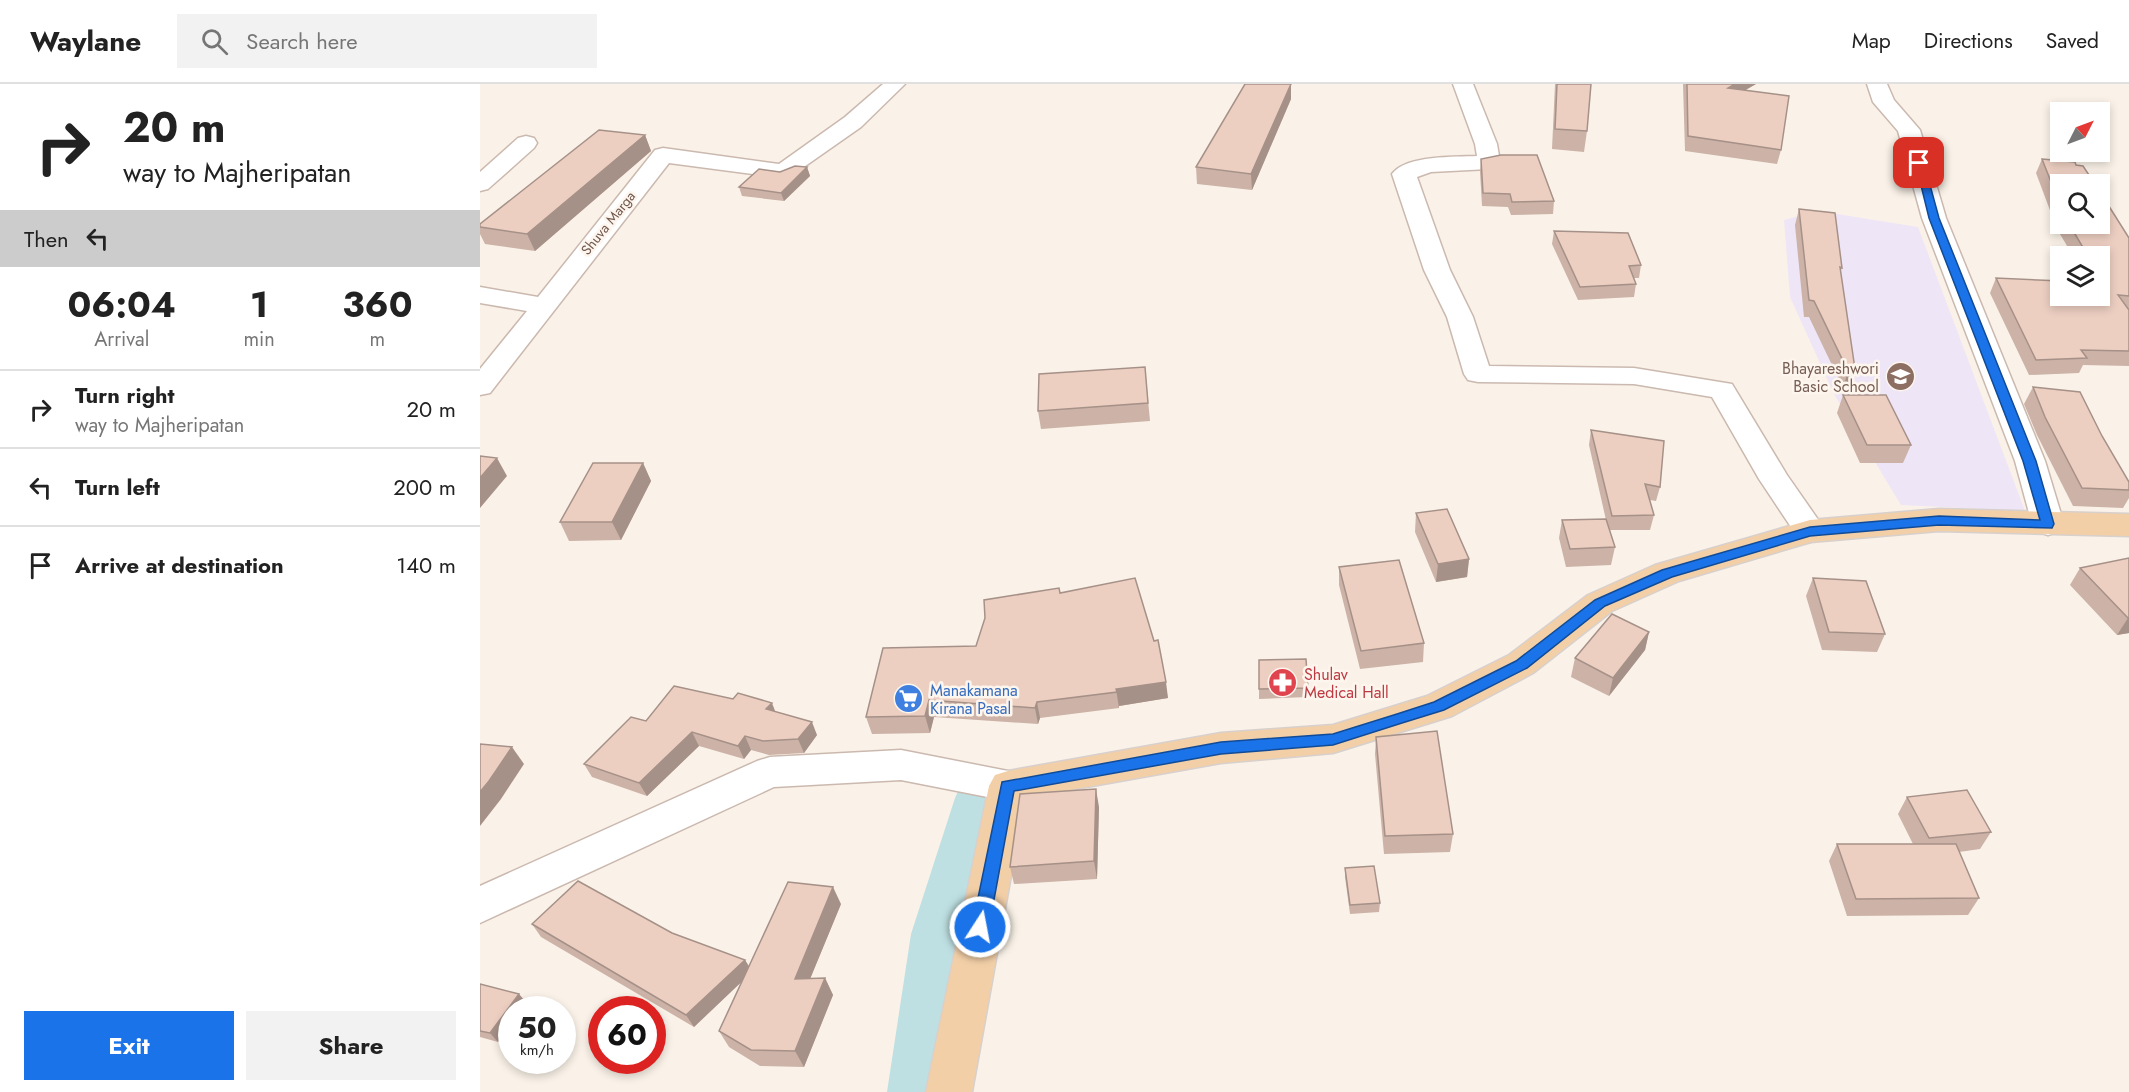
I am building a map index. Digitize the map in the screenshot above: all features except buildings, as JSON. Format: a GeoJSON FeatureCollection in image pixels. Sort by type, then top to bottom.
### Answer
{"type":"FeatureCollection","features":[{"type":"Feature","properties":{"kind":"main road"},"geometry":{"type":"LineString","coordinates":[[949,1092],[1008,786],[1221,748],[1333,740],[1439,706],[1521,664],[1600,603],[1657,578],[1810,531],[1939,520],[2129,525]]}},
{"type":"Feature","properties":{"kind":"street","name":"Shuva Marga"},"geometry":{"type":"LineString","coordinates":[[480,387],[545,306],[595,238],[663,155],[783,171],[853,122],[895,84]]}},
{"type":"Feature","properties":{"kind":"street"},"geometry":{"type":"LineString","coordinates":[[1463,84],[1486,144],[1490,162],[1428,165],[1404,174],[1437,270],[1460,317],[1478,374],[1634,376],[1722,390],[1774,479],[1810,531]]}},
{"type":"Feature","properties":{"kind":"street"},"geometry":{"type":"LineString","coordinates":[[1877,84],[1884,102],[1909,130],[1934,218],[2030,461],[2048,524]]}},
{"type":"Feature","properties":{"kind":"street"},"geometry":{"type":"LineString","coordinates":[[480,184],[526,143]]}},
{"type":"Feature","properties":{"kind":"street"},"geometry":{"type":"LineString","coordinates":[[480,295],[545,306]]}},
{"type":"Feature","properties":{"kind":"street"},"geometry":{"type":"LineString","coordinates":[[480,905],[770,771],[901,765],[1008,786]]}},
{"type":"Feature","properties":{"kind":"shaded area","name":"Bhayareshwori Basic School"},"geometry":{"type":"Polygon","coordinates":[[[1818,211],[1918,227],[2025,511],[1901,505],[1834,394],[1790,297],[1784,220],[1818,211]]]}},
{"type":"Feature","properties":{"kind":"waterway"},"geometry":{"type":"LineString","coordinates":[[914,1092],[935,934],[977,798]]}},
{"type":"Feature","properties":{"kind":"place","name":"Bhayareshwori Basic School"},"geometry":{"type":"Point","coordinates":[1900,377]}},
{"type":"Feature","properties":{"kind":"place","name":"Shulav Medical Hall"},"geometry":{"type":"Point","coordinates":[1283,683]}},
{"type":"Feature","properties":{"kind":"place","name":"Manakamana Kirana Pasal"},"geometry":{"type":"Point","coordinates":[909,699]}},
{"type":"Feature","properties":{"kind":"route"},"geometry":{"type":"LineString","coordinates":[[980,927],[1008,786],[1221,748],[1333,740],[1439,706],[1521,664],[1600,603],[1667,573],[1810,531],[1939,520],[2048,524],[2030,461],[1934,218],[1919,163]]}}]}
